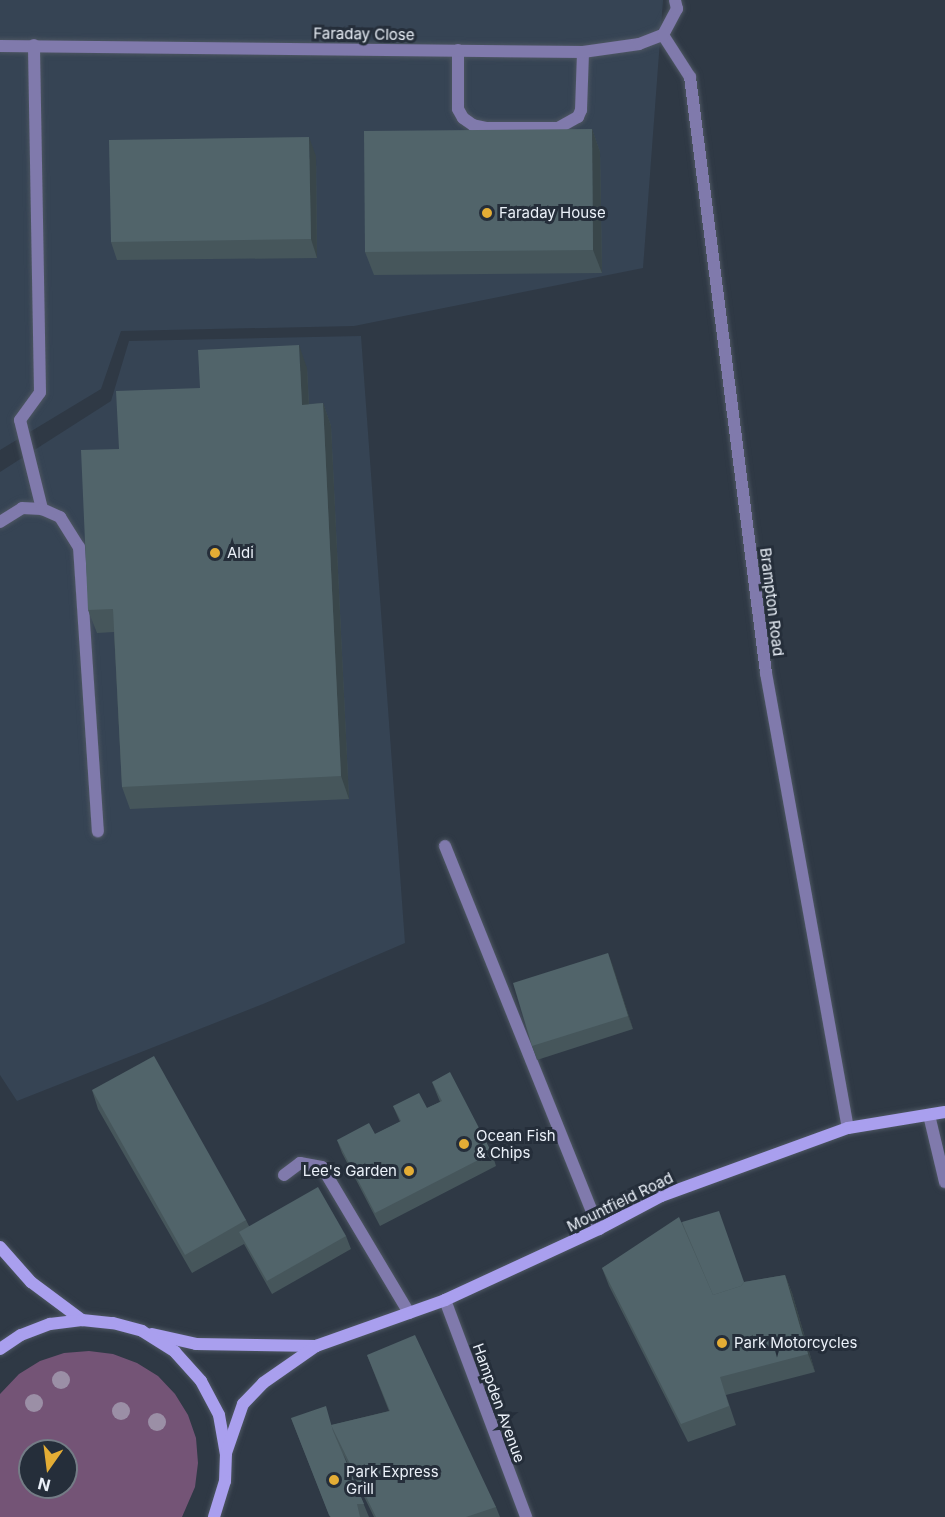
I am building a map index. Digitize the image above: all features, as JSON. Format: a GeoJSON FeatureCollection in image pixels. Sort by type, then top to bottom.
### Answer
{"type":"FeatureCollection","features":[{"type":"Feature","properties":{"kind":"street"},"geometry":{"type":"LineString","coordinates":[[663,35],[676,5]]}},
{"type":"Feature","properties":{"kind":"street","name":"Faraday Close"},"geometry":{"type":"LineString","coordinates":[[0,46],[583,52],[639,44],[663,35]]}},
{"type":"Feature","properties":{"kind":"street","name":"Brampton Road"},"geometry":{"type":"LineString","coordinates":[[663,35],[690,77],[766,673],[848,1128]]}},
{"type":"Feature","properties":{"kind":"street"},"geometry":{"type":"LineString","coordinates":[[34,45],[40,392],[20,420],[42,508]]}},
{"type":"Feature","properties":{"kind":"street"},"geometry":{"type":"LineString","coordinates":[[458,50],[458,109],[463,118],[473,125],[498,128],[558,128],[578,117],[581,110],[583,52]]}},
{"type":"Feature","properties":{"kind":"street"},"geometry":{"type":"LineString","coordinates":[[0,522],[22,508],[42,508],[60,517],[79,547],[98,831]]}},
{"type":"Feature","properties":{"kind":"street"},"geometry":{"type":"LineString","coordinates":[[445,846],[599,1229]]}},
{"type":"Feature","properties":{"kind":"street","name":"Mountfield Road"},"geometry":{"type":"LineString","coordinates":[[226,1453],[243,1404],[264,1383],[316,1346],[445,1300],[599,1229],[661,1196],[848,1128],[945,1112]]}},
{"type":"Feature","properties":{"kind":"street"},"geometry":{"type":"LineString","coordinates":[[929,1115],[945,1182]]}},
{"type":"Feature","properties":{"kind":"street"},"geometry":{"type":"LineString","coordinates":[[284,1175],[300,1163],[322,1167],[409,1313]]}},
{"type":"Feature","properties":{"kind":"street"},"geometry":{"type":"LineString","coordinates":[[0,1247],[31,1282],[82,1320]]}},
{"type":"Feature","properties":{"kind":"street","name":"Hampden Avenue"},"geometry":{"type":"LineString","coordinates":[[445,1300],[526,1517]]}},
{"type":"Feature","properties":{"kind":"street"},"geometry":{"type":"LineString","coordinates":[[0,1349],[21,1335],[50,1324],[82,1320],[113,1323],[142,1332],[175,1352],[201,1381],[219,1415],[226,1453],[225,1481],[218,1514]]}},
{"type":"Feature","properties":{"kind":"street","name":"Mountfield Road"},"geometry":{"type":"LineString","coordinates":[[142,1332],[196,1344],[316,1346]]}},
{"type":"Feature","properties":{"kind":"shaded area"},"geometry":{"type":"Polygon","coordinates":[[[0,0],[663,0],[643,268],[354,326],[121,331],[101,389],[0,450],[0,0]]]}},
{"type":"Feature","properties":{"kind":"shaded area"},"geometry":{"type":"Polygon","coordinates":[[[361,336],[405,943],[263,1004],[17,1101],[0,1075],[0,472],[111,401],[129,341],[361,336]]]}},
{"type":"Feature","properties":{"kind":"shaded area"},"geometry":{"type":"Polygon","coordinates":[[[89,1351],[113,1354],[137,1363],[158,1376],[175,1394],[188,1415],[196,1438],[198,1463],[195,1487],[182,1517],[0,1517],[0,1394],[19,1374],[40,1361],[64,1353],[89,1351]]]}},
{"type":"Feature","properties":{"kind":"building","name":"Faraday House"},"geometry":{"type":"Polygon","coordinates":[[[592,129],[593,250],[365,252],[364,131],[592,129]]]}},
{"type":"Feature","properties":{"kind":"building"},"geometry":{"type":"Polygon","coordinates":[[[309,137],[311,239],[111,242],[109,140],[309,137]]]}},
{"type":"Feature","properties":{"kind":"building","name":"Aldi"},"geometry":{"type":"Polygon","coordinates":[[[299,345],[302,405],[323,403],[341,776],[122,787],[113,609],[88,610],[81,450],[119,449],[116,391],[200,388],[198,350],[299,345]]]}},
{"type":"Feature","properties":{"kind":"building"},"geometry":{"type":"Polygon","coordinates":[[[608,953],[628,1016],[532,1046],[513,983],[608,953]]]}},
{"type":"Feature","properties":{"kind":"building"},"geometry":{"type":"Polygon","coordinates":[[[154,1056],[246,1220],[185,1255],[92,1090],[154,1056]]]}},
{"type":"Feature","properties":{"kind":"building"},"geometry":{"type":"Polygon","coordinates":[[[450,1072],[492,1153],[375,1213],[337,1140],[369,1123],[375,1134],[401,1121],[393,1106],[419,1093],[427,1108],[442,1101],[432,1082],[450,1072]]]}},
{"type":"Feature","properties":{"kind":"building"},"geometry":{"type":"Polygon","coordinates":[[[318,1187],[346,1236],[267,1281],[239,1232],[318,1187]]]}},
{"type":"Feature","properties":{"kind":"building"},"geometry":{"type":"Polygon","coordinates":[[[719,1211],[744,1282],[741,1286],[713,1295],[682,1222],[719,1211]]]}},
{"type":"Feature","properties":{"kind":"building","name":"Park Motorcycles"},"geometry":{"type":"Polygon","coordinates":[[[679,1217],[713,1295],[741,1286],[744,1282],[785,1275],[808,1354],[720,1377],[729,1406],[681,1424],[602,1268],[679,1217]]]}},
{"type":"Feature","properties":{"kind":"building"},"geometry":{"type":"Polygon","coordinates":[[[415,1335],[496,1507],[466,1517],[376,1517],[331,1425],[390,1411],[367,1355],[415,1335]]]}},
{"type":"Feature","properties":{"kind":"building","name":"Park Express Grill"},"geometry":{"type":"Polygon","coordinates":[[[326,1406],[333,1431],[364,1504],[357,1504],[360,1517],[331,1517],[329,1515],[291,1418],[326,1406]]]}},
{"type":"Feature","properties":{"kind":"place","name":"Faraday House"},"geometry":{"type":"Point","coordinates":[487,213]}},
{"type":"Feature","properties":{"kind":"place","name":"Aldi"},"geometry":{"type":"Point","coordinates":[215,553]}},
{"type":"Feature","properties":{"kind":"place","name":"Ocean Fish & Chips"},"geometry":{"type":"Point","coordinates":[464,1144]}},
{"type":"Feature","properties":{"kind":"place","name":"Lee's Garden"},"geometry":{"type":"Point","coordinates":[409,1171]}},
{"type":"Feature","properties":{"kind":"place","name":"Park Motorcycles"},"geometry":{"type":"Point","coordinates":[722,1343]}},
{"type":"Feature","properties":{"kind":"place","name":"Park Express Grill"},"geometry":{"type":"Point","coordinates":[334,1480]}}]}
